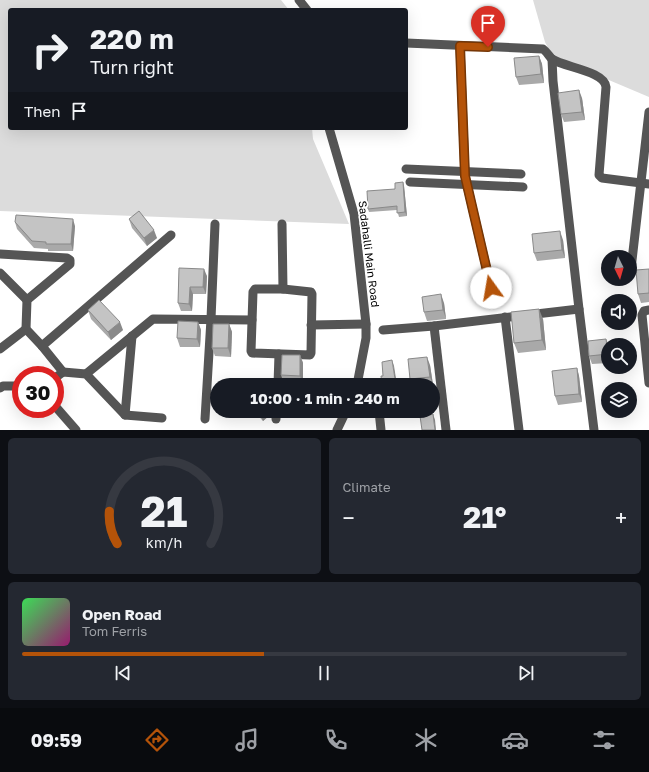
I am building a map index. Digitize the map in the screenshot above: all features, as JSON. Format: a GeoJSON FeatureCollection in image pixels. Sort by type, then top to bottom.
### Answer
{"type":"FeatureCollection","features":[{"type":"Feature","properties":{"kind":"street"},"geometry":{"type":"LineString","coordinates":[[299,0],[305,8]]}},
{"type":"Feature","properties":{"kind":"street"},"geometry":{"type":"LineString","coordinates":[[408,44],[544,49],[552,59],[580,68],[603,80],[606,87],[599,175],[602,178],[645,183]]}},
{"type":"Feature","properties":{"kind":"street"},"geometry":{"type":"LineString","coordinates":[[460,46],[465,172],[491,288]]}},
{"type":"Feature","properties":{"kind":"street"},"geometry":{"type":"LineString","coordinates":[[552,59],[552,81],[594,430]]}},
{"type":"Feature","properties":{"kind":"street"},"geometry":{"type":"LineString","coordinates":[[634,250],[645,183],[649,112]]}},
{"type":"Feature","properties":{"kind":"street","name":"Sadahalli Main Road"},"geometry":{"type":"LineString","coordinates":[[330,130],[354,214],[366,324],[366,338],[358,378]]}},
{"type":"Feature","properties":{"kind":"street"},"geometry":{"type":"LineString","coordinates":[[406,169],[521,174]]}},
{"type":"Feature","properties":{"kind":"street"},"geometry":{"type":"LineString","coordinates":[[410,182],[523,188]]}},
{"type":"Feature","properties":{"kind":"street"},"geometry":{"type":"LineString","coordinates":[[204,419],[211,319],[215,224]]}},
{"type":"Feature","properties":{"kind":"street"},"geometry":{"type":"LineString","coordinates":[[282,224],[283,290]]}},
{"type":"Feature","properties":{"kind":"street"},"geometry":{"type":"LineString","coordinates":[[42,346],[171,235]]}},
{"type":"Feature","properties":{"kind":"street"},"geometry":{"type":"LineString","coordinates":[[0,254],[69,259],[70,264],[27,300]]}},
{"type":"Feature","properties":{"kind":"street"},"geometry":{"type":"LineString","coordinates":[[0,273],[27,300],[26,329],[58,366]]}},
{"type":"Feature","properties":{"kind":"street"},"geometry":{"type":"LineString","coordinates":[[254,290],[311,292],[310,355],[252,353],[252,320],[254,290]]}},
{"type":"Feature","properties":{"kind":"street"},"geometry":{"type":"LineString","coordinates":[[383,330],[434,326],[579,309]]}},
{"type":"Feature","properties":{"kind":"street"},"geometry":{"type":"LineString","coordinates":[[649,310],[644,311],[642,316],[649,382]]}},
{"type":"Feature","properties":{"kind":"street"},"geometry":{"type":"LineString","coordinates":[[505,318],[519,430]]}},
{"type":"Feature","properties":{"kind":"street"},"geometry":{"type":"LineString","coordinates":[[86,374],[153,319],[252,320]]}},
{"type":"Feature","properties":{"kind":"street"},"geometry":{"type":"LineString","coordinates":[[311,326],[366,324]]}},
{"type":"Feature","properties":{"kind":"street"},"geometry":{"type":"LineString","coordinates":[[434,326],[446,430]]}},
{"type":"Feature","properties":{"kind":"street"},"geometry":{"type":"LineString","coordinates":[[0,349],[26,329]]}},
{"type":"Feature","properties":{"kind":"street"},"geometry":{"type":"LineString","coordinates":[[125,415],[132,336]]}},
{"type":"Feature","properties":{"kind":"street"},"geometry":{"type":"LineString","coordinates":[[278,378],[279,354]]}},
{"type":"Feature","properties":{"kind":"street"},"geometry":{"type":"LineString","coordinates":[[64,372],[86,374],[125,415],[162,418]]}},
{"type":"Feature","properties":{"kind":"street"},"geometry":{"type":"LineString","coordinates":[[0,388],[3,386],[12,386]]}},
{"type":"Feature","properties":{"kind":"street"},"geometry":{"type":"LineString","coordinates":[[64,416],[76,430]]}},
{"type":"Feature","properties":{"kind":"street"},"geometry":{"type":"LineString","coordinates":[[337,430],[343,418]]}},
{"type":"Feature","properties":{"kind":"street"},"geometry":{"type":"LineString","coordinates":[[380,418],[381,430]]}},
{"type":"Feature","properties":{"kind":"shaded area"},"geometry":{"type":"Polygon","coordinates":[[[0,0],[281,0],[287,8],[8,8],[8,130],[312,130],[313,139],[349,224],[0,211],[0,0]]]}},
{"type":"Feature","properties":{"kind":"shaded area"},"geometry":{"type":"Polygon","coordinates":[[[533,0],[649,0],[649,97],[552,56],[545,42],[533,0]]]}},
{"type":"Feature","properties":{"kind":"building"},"geometry":{"type":"Polygon","coordinates":[[[539,56],[541,74],[516,77],[514,58],[539,56]]]}},
{"type":"Feature","properties":{"kind":"building"},"geometry":{"type":"Polygon","coordinates":[[[579,90],[582,112],[561,114],[558,93],[579,90]]]}},
{"type":"Feature","properties":{"kind":"building"},"geometry":{"type":"Polygon","coordinates":[[[403,182],[405,212],[397,213],[397,206],[368,209],[367,191],[395,189],[395,183],[403,182]]]}},
{"type":"Feature","properties":{"kind":"building"},"geometry":{"type":"Polygon","coordinates":[[[139,211],[154,230],[144,238],[129,219],[139,211]]]}},
{"type":"Feature","properties":{"kind":"building"},"geometry":{"type":"Polygon","coordinates":[[[16,215],[73,219],[71,244],[46,244],[46,242],[32,241],[15,222],[16,215]]]}},
{"type":"Feature","properties":{"kind":"building"},"geometry":{"type":"Polygon","coordinates":[[[560,231],[562,250],[534,253],[532,234],[560,231]]]}},
{"type":"Feature","properties":{"kind":"building"},"geometry":{"type":"Polygon","coordinates":[[[179,268],[204,269],[203,287],[190,287],[189,304],[178,303],[179,268]]]}},
{"type":"Feature","properties":{"kind":"building"},"geometry":{"type":"Polygon","coordinates":[[[649,269],[649,293],[638,294],[637,270],[649,269]]]}},
{"type":"Feature","properties":{"kind":"building"},"geometry":{"type":"Polygon","coordinates":[[[441,294],[443,310],[424,312],[422,297],[441,294]]]}},
{"type":"Feature","properties":{"kind":"building"},"geometry":{"type":"Polygon","coordinates":[[[99,300],[120,322],[108,332],[88,310],[99,300]]]}},
{"type":"Feature","properties":{"kind":"building"},"geometry":{"type":"Polygon","coordinates":[[[539,309],[542,340],[514,343],[511,312],[539,309]]]}},
{"type":"Feature","properties":{"kind":"building"},"geometry":{"type":"Polygon","coordinates":[[[178,321],[198,322],[197,339],[177,338],[178,321]]]}},
{"type":"Feature","properties":{"kind":"building"},"geometry":{"type":"Polygon","coordinates":[[[213,324],[229,324],[228,348],[212,348],[213,324]]]}},
{"type":"Feature","properties":{"kind":"building"},"geometry":{"type":"Polygon","coordinates":[[[601,340],[601,355],[589,356],[588,341],[601,340]]]}},
{"type":"Feature","properties":{"kind":"building"},"geometry":{"type":"Polygon","coordinates":[[[282,355],[300,355],[300,376],[281,375],[282,355]]]}},
{"type":"Feature","properties":{"kind":"building"},"geometry":{"type":"Polygon","coordinates":[[[427,357],[430,377],[410,378],[408,359],[427,357]]]}},
{"type":"Feature","properties":{"kind":"building"},"geometry":{"type":"Polygon","coordinates":[[[392,360],[395,378],[381,378],[381,376],[383,376],[382,362],[392,360]]]}},
{"type":"Feature","properties":{"kind":"building"},"geometry":{"type":"Polygon","coordinates":[[[577,368],[579,394],[555,396],[552,371],[577,368]]]}},
{"type":"Feature","properties":{"kind":"building"},"geometry":{"type":"Polygon","coordinates":[[[420,418],[434,418],[435,430],[422,430],[420,418]]]}},
{"type":"Feature","properties":{"kind":"route"},"geometry":{"type":"LineString","coordinates":[[488,47],[460,46],[465,176],[491,288]]}}]}
